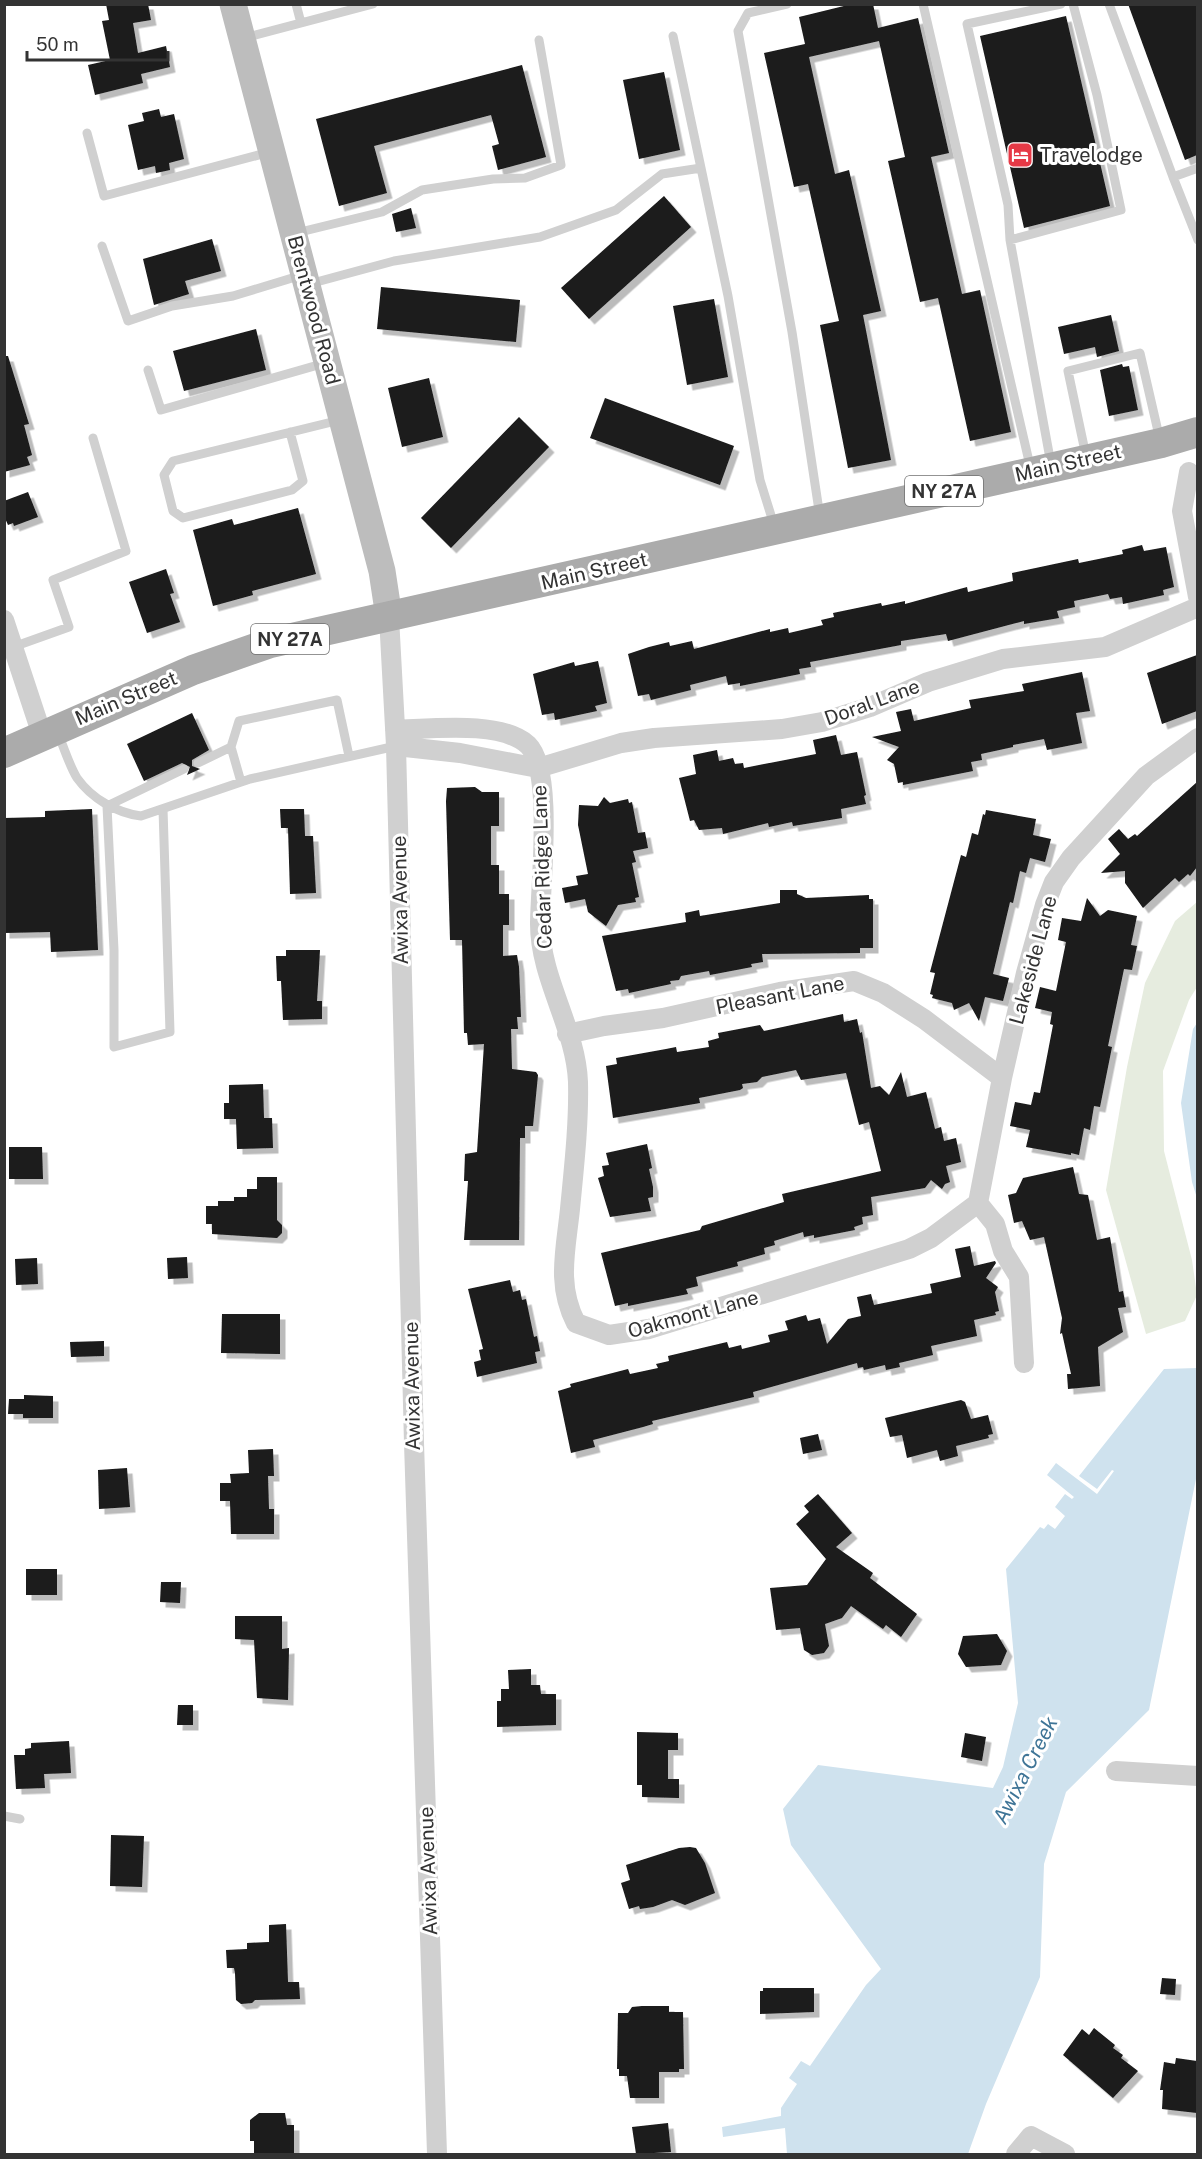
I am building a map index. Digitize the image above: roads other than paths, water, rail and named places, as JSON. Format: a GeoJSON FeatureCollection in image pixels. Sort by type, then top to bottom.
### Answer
{"type":"FeatureCollection","features":[{"type":"Feature","properties":{"kind":"main road","name":"Main Street"},"geometry":{"type":"LineString","coordinates":[[4,753],[193,670],[270,643],[1161,443],[1197,432]]}},
{"type":"Feature","properties":{"kind":"street","name":"Brentwood Road"},"geometry":{"type":"LineString","coordinates":[[233,4],[382,572],[389,616]]}},
{"type":"Feature","properties":{"kind":"street"},"geometry":{"type":"LineString","coordinates":[[1189,472],[1182,511],[1197,597]]}},
{"type":"Feature","properties":{"kind":"street","name":"Doral Lane"},"geometry":{"type":"LineString","coordinates":[[395,737],[460,753],[538,768],[576,755],[632,741],[691,734],[743,734],[822,722],[870,706],[928,682],[1003,659],[1105,647],[1197,607]]}},
{"type":"Feature","properties":{"kind":"street","name":"Awixa Avenue"},"geometry":{"type":"LineString","coordinates":[[389,616],[423,1552],[437,2154]]}},
{"type":"Feature","properties":{"kind":"street"},"geometry":{"type":"LineString","coordinates":[[4,620],[49,732]]}},
{"type":"Feature","properties":{"kind":"street"},"geometry":{"type":"LineString","coordinates":[[395,737],[463,729],[504,732],[528,746],[538,768]]}},
{"type":"Feature","properties":{"kind":"street","name":"Lakeside Lane"},"geometry":{"type":"LineString","coordinates":[[978,1203],[1002,1078],[1036,935],[1054,882],[1089,837],[1146,776],[1197,738]]}},
{"type":"Feature","properties":{"kind":"street","name":"Cedar Ridge Lane"},"geometry":{"type":"LineString","coordinates":[[538,768],[544,825],[540,926],[544,957],[567,1034]]}},
{"type":"Feature","properties":{"kind":"street","name":"Pleasant Lane"},"geometry":{"type":"LineString","coordinates":[[567,1034],[604,1026],[663,1018],[780,992],[854,981],[883,993],[924,1019],[1002,1078]]}},
{"type":"Feature","properties":{"kind":"street","name":"Oakmont Lane"},"geometry":{"type":"LineString","coordinates":[[567,1034],[578,1079],[578,1109],[562,1262],[564,1292],[576,1323],[589,1330],[609,1335],[649,1329],[909,1249],[931,1238],[978,1203]]}},
{"type":"Feature","properties":{"kind":"street"},"geometry":{"type":"LineString","coordinates":[[978,1203],[995,1224],[1003,1251],[1019,1277],[1024,1363]]}},
{"type":"Feature","properties":{"kind":"street"},"geometry":{"type":"LineString","coordinates":[[1116,1771],[1197,1776]]}},
{"type":"Feature","properties":{"kind":"street"},"geometry":{"type":"LineString","coordinates":[[1016,2154],[1031,2136],[1065,2154]]}},
{"type":"Feature","properties":{"kind":"lane"},"geometry":{"type":"LineString","coordinates":[[296,4],[301,23]]}},
{"type":"Feature","properties":{"kind":"lane"},"geometry":{"type":"LineString","coordinates":[[242,39],[373,4]]}},
{"type":"Feature","properties":{"kind":"lane"},"geometry":{"type":"LineString","coordinates":[[787,4],[748,13],[738,31],[792,332],[820,519]]}},
{"type":"Feature","properties":{"kind":"lane"},"geometry":{"type":"LineString","coordinates":[[922,4],[1041,469]]}},
{"type":"Feature","properties":{"kind":"lane"},"geometry":{"type":"LineString","coordinates":[[1041,469],[1010,240],[1008,205],[967,24],[1061,4]]}},
{"type":"Feature","properties":{"kind":"lane"},"geometry":{"type":"LineString","coordinates":[[1010,240],[1121,210],[1097,95],[1073,4]]}},
{"type":"Feature","properties":{"kind":"lane"},"geometry":{"type":"LineString","coordinates":[[1109,4],[1197,240]]}},
{"type":"Feature","properties":{"kind":"lane"},"geometry":{"type":"LineString","coordinates":[[673,36],[728,296],[760,480],[776,530]]}},
{"type":"Feature","properties":{"kind":"lane"},"geometry":{"type":"LineString","coordinates":[[294,233],[382,212],[422,190],[493,179],[525,178],[561,165],[539,40]]}},
{"type":"Feature","properties":{"kind":"lane"},"geometry":{"type":"LineString","coordinates":[[87,133],[104,196],[272,151]]}},
{"type":"Feature","properties":{"kind":"lane"},"geometry":{"type":"LineString","coordinates":[[102,246],[128,321],[172,306],[233,296],[394,261],[540,237],[616,210],[662,174],[701,168]]}},
{"type":"Feature","properties":{"kind":"lane"},"geometry":{"type":"LineString","coordinates":[[1173,177],[1197,168]]}},
{"type":"Feature","properties":{"kind":"lane"},"geometry":{"type":"LineString","coordinates":[[1086,459],[1068,371],[1140,353],[1161,443]]}},
{"type":"Feature","properties":{"kind":"lane"},"geometry":{"type":"LineString","coordinates":[[148,370],[161,410],[327,362]]}},
{"type":"Feature","properties":{"kind":"lane"},"geometry":{"type":"LineString","coordinates":[[290,432],[303,482],[292,490],[183,518],[173,511],[164,475],[173,461],[290,432],[343,420]]}},
{"type":"Feature","properties":{"kind":"lane"},"geometry":{"type":"LineString","coordinates":[[13,647],[69,627],[53,580],[126,551],[93,438]]}},
{"type":"Feature","properties":{"kind":"lane"},"geometry":{"type":"LineString","coordinates":[[242,782],[231,747],[239,721],[337,700],[350,756]]}},
{"type":"Feature","properties":{"kind":"lane"},"geometry":{"type":"LineString","coordinates":[[49,732],[77,778],[107,806],[126,814],[141,816],[242,782],[350,756],[395,737]]}},
{"type":"Feature","properties":{"kind":"lane"},"geometry":{"type":"LineString","coordinates":[[198,763],[231,747]]}},
{"type":"Feature","properties":{"kind":"lane"},"geometry":{"type":"LineString","coordinates":[[107,806],[184,770]]}},
{"type":"Feature","properties":{"kind":"lane"},"geometry":{"type":"LineString","coordinates":[[107,806],[114,950],[114,1047],[170,1032],[163,809]]}},
{"type":"Feature","properties":{"kind":"lane"},"geometry":{"type":"LineString","coordinates":[[4,1816],[20,1819]]}},
{"type":"Feature","properties":{"kind":"water"},"geometry":{"type":"Polygon","coordinates":[[[1197,1023],[1197,1198],[1192,1182],[1181,1103],[1193,1029],[1197,1023]]]}},
{"type":"Feature","properties":{"kind":"water","name":"Awixa Creek"},"geometry":{"type":"Polygon","coordinates":[[[1197,1368],[1197,1474],[1149,1710],[1066,1792],[1044,1864],[1040,1977],[986,2104],[968,2154],[787,2154],[785,2128],[723,2137],[722,2127],[781,2116],[781,2108],[797,2084],[789,2078],[801,2061],[810,2066],[866,1985],[881,1969],[791,1845],[783,1809],[818,1765],[993,1788],[1003,1767],[1018,1703],[1006,1569],[1040,1527],[1044,1529],[1048,1524],[1055,1529],[1065,1516],[1055,1507],[1065,1494],[1072,1499],[1074,1497],[1047,1475],[1056,1463],[1097,1494],[1114,1471],[1112,1470],[1097,1489],[1079,1476],[1164,1369],[1197,1368]]]}},
{"type":"Feature","properties":{"kind":"place","name":"Travelodge"},"geometry":{"type":"Point","coordinates":[1020,155]}}]}
